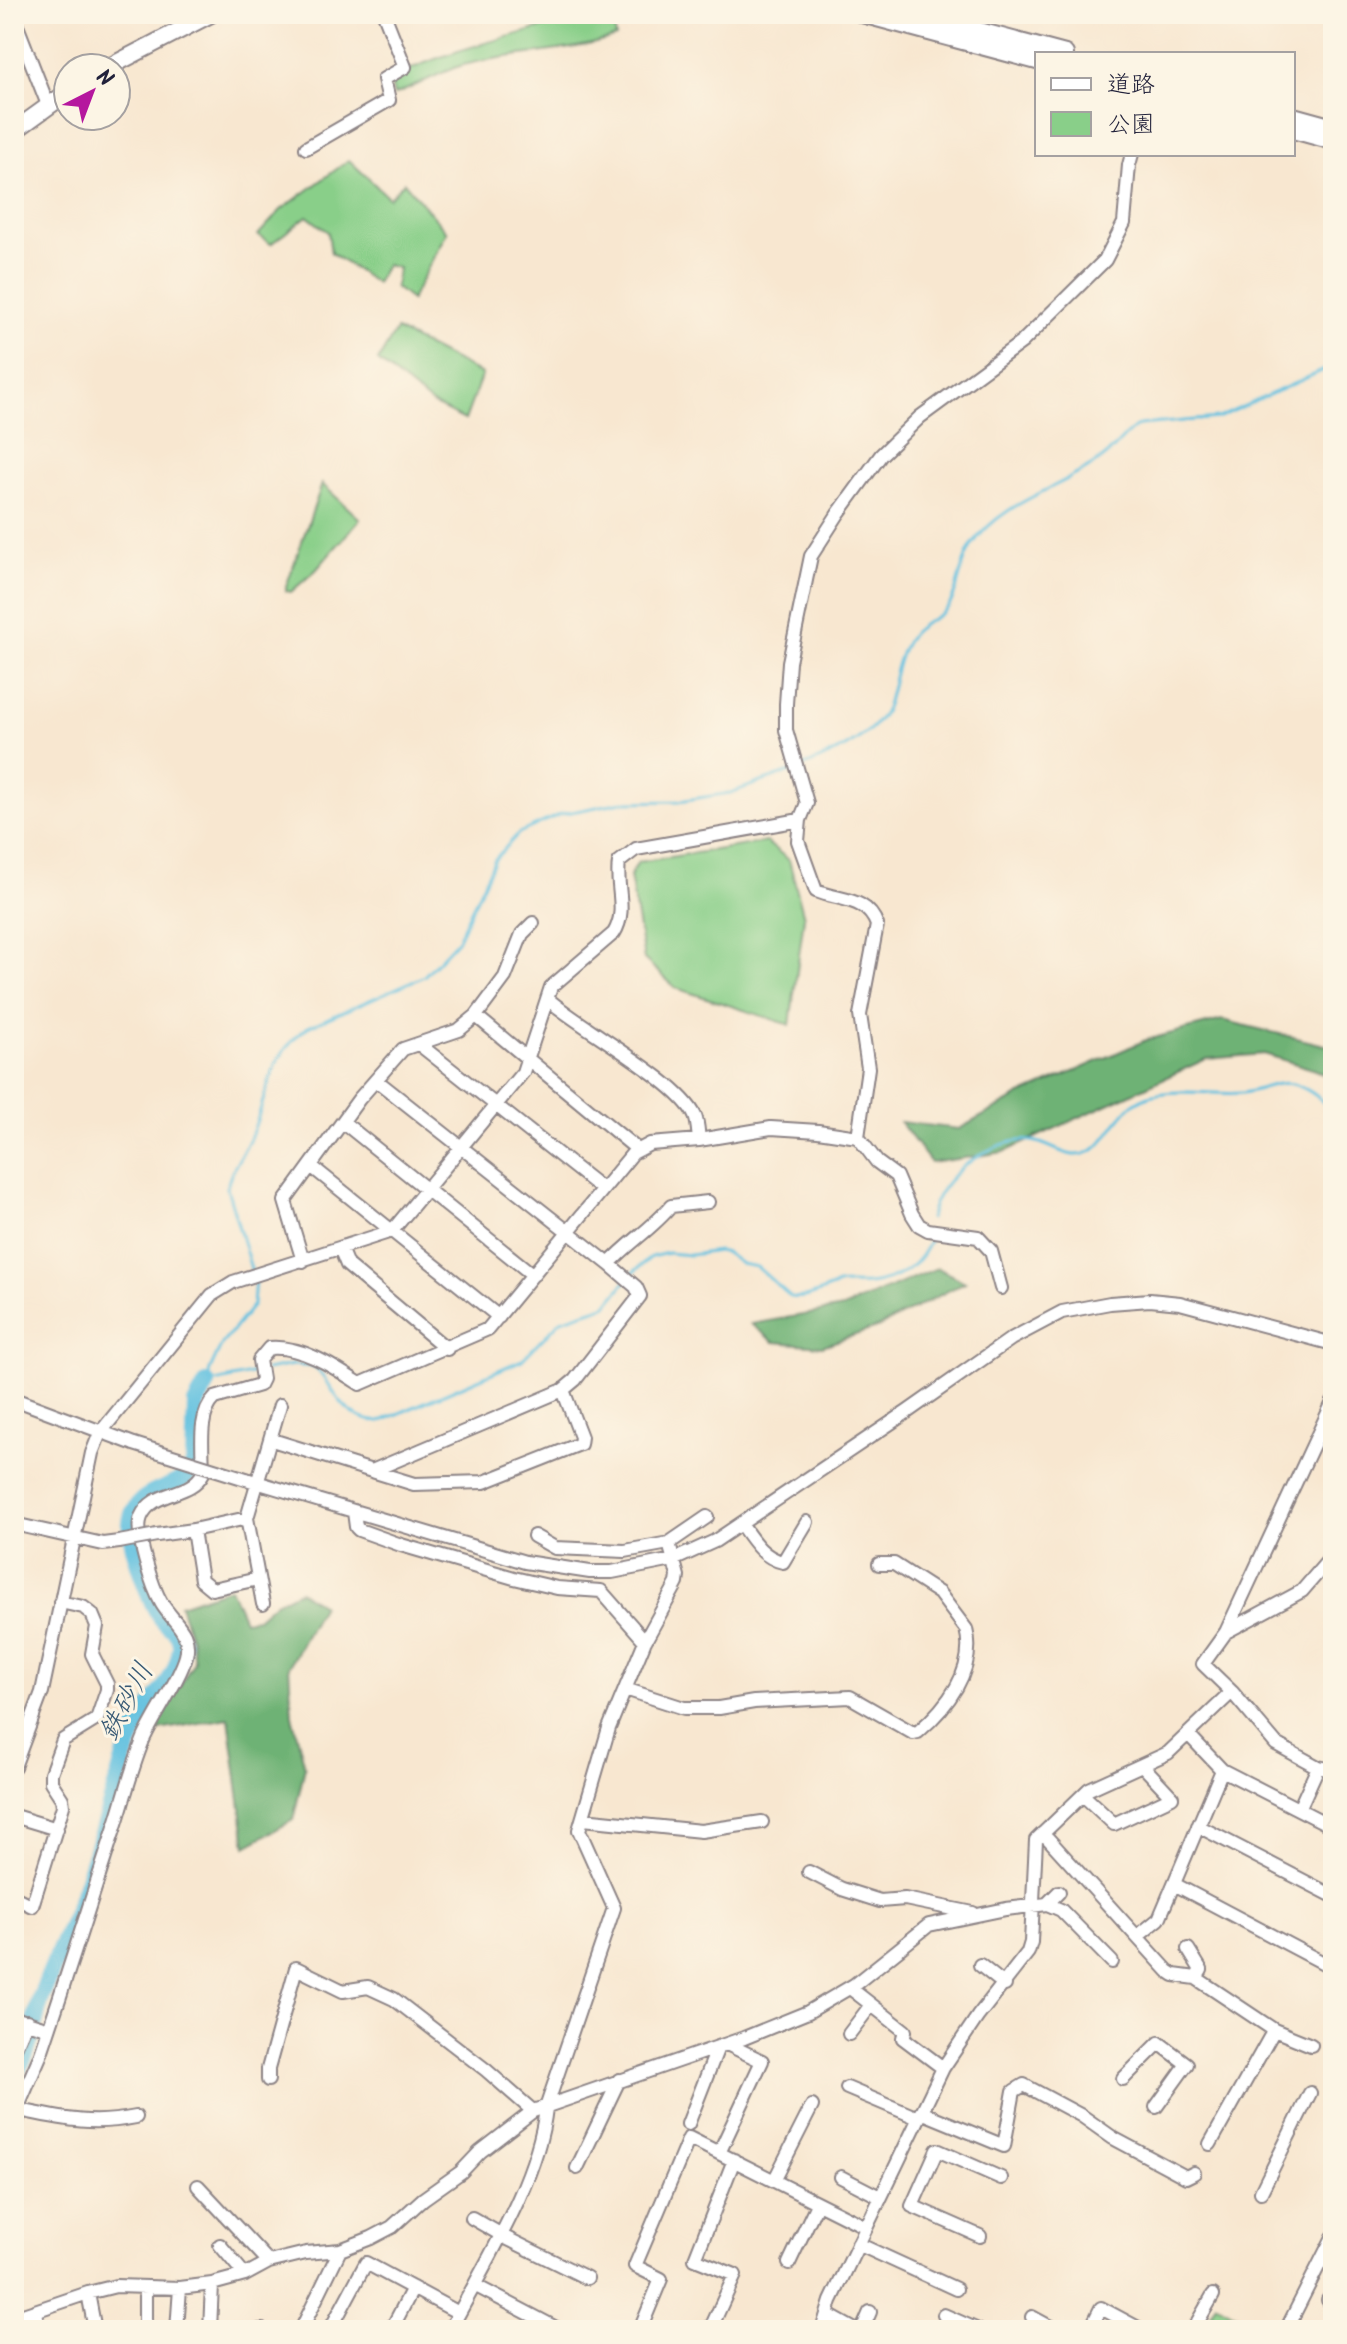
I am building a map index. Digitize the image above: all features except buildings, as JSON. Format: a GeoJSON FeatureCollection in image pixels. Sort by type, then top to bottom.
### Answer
{"type":"FeatureCollection","features":[{"type":"Feature","properties":{"kind":"main road"},"geometry":{"type":"LineString","coordinates":[[132,55],[211,14]]}},
{"type":"Feature","properties":{"kind":"main road"},"geometry":{"type":"LineString","coordinates":[[862,14],[1035,60]]}},
{"type":"Feature","properties":{"kind":"main road"},"geometry":{"type":"LineString","coordinates":[[916,14],[1058,52]]}},
{"type":"Feature","properties":{"kind":"main road"},"geometry":{"type":"LineString","coordinates":[[14,131],[52,102]]}},
{"type":"Feature","properties":{"kind":"main road"},"geometry":{"type":"LineString","coordinates":[[1295,117],[1333,127]]}},
{"type":"Feature","properties":{"kind":"main road"},"geometry":{"type":"LineString","coordinates":[[1295,131],[1333,141]]}},
{"type":"Feature","properties":{"kind":"street"},"geometry":{"type":"LineString","coordinates":[[306,148],[389,100],[384,79],[405,67],[384,14]]}},
{"type":"Feature","properties":{"kind":"street"},"geometry":{"type":"LineString","coordinates":[[14,18],[48,105]]}},
{"type":"Feature","properties":{"kind":"street"},"geometry":{"type":"LineString","coordinates":[[858,1137],[868,1068],[860,1015],[877,925],[873,913],[861,903],[816,891],[798,841],[800,820],[807,803],[786,730],[789,662],[811,556],[881,455],[920,417],[1022,342],[1105,260],[1124,223],[1131,156]]}},
{"type":"Feature","properties":{"kind":"street"},"geometry":{"type":"LineString","coordinates":[[14,1767],[42,1692],[92,1453],[100,1433],[212,1295],[233,1282],[392,1231],[523,1072],[551,987],[614,933],[622,912],[617,875],[619,862],[636,849],[800,820]]}},
{"type":"Feature","properties":{"kind":"street"},"geometry":{"type":"LineString","coordinates":[[303,1261],[285,1201],[343,1122],[403,1049],[459,1030],[476,1016],[505,977],[522,934],[533,923]]}},
{"type":"Feature","properties":{"kind":"street"},"geometry":{"type":"LineString","coordinates":[[549,1000],[568,1017],[655,1074],[695,1115],[699,1140]]}},
{"type":"Feature","properties":{"kind":"street"},"geometry":{"type":"LineString","coordinates":[[476,1016],[638,1150]]}},
{"type":"Feature","properties":{"kind":"street"},"geometry":{"type":"LineString","coordinates":[[420,1045],[602,1189]]}},
{"type":"Feature","properties":{"kind":"street"},"geometry":{"type":"LineString","coordinates":[[374,1470],[563,1390],[575,1380],[640,1299],[636,1287],[612,1267],[376,1080]]}},
{"type":"Feature","properties":{"kind":"street"},"geometry":{"type":"LineString","coordinates":[[343,1122],[533,1275]]}},
{"type":"Feature","properties":{"kind":"street"},"geometry":{"type":"LineString","coordinates":[[14,2144],[19,2110],[49,2029],[144,1738],[186,1656],[187,1639],[181,1626],[161,1603],[141,1544],[141,1517],[158,1498],[188,1488],[200,1478],[203,1473],[205,1413],[215,1398],[259,1385],[261,1355],[269,1348],[288,1349],[331,1365],[360,1384],[447,1349],[488,1329],[633,1153],[650,1144],[699,1140],[771,1128],[858,1137],[877,1162],[896,1176],[919,1225],[928,1230],[978,1237],[991,1251],[1001,1288]]}},
{"type":"Feature","properties":{"kind":"street"},"geometry":{"type":"LineString","coordinates":[[311,1166],[499,1317]]}},
{"type":"Feature","properties":{"kind":"street"},"geometry":{"type":"LineString","coordinates":[[612,1267],[627,1244],[659,1220],[671,1206],[708,1202]]}},
{"type":"Feature","properties":{"kind":"street"},"geometry":{"type":"LineString","coordinates":[[340,1248],[347,1265],[447,1349]]}},
{"type":"Feature","properties":{"kind":"street"},"geometry":{"type":"LineString","coordinates":[[14,1399],[134,1444],[525,1562],[560,1569],[612,1572],[673,1560],[715,1541],[1011,1339],[1062,1312],[1137,1301],[1180,1303],[1333,1344]]}},
{"type":"Feature","properties":{"kind":"street"},"geometry":{"type":"LineString","coordinates":[[272,1440],[414,1484],[484,1482],[577,1446],[581,1437],[563,1390]]}},
{"type":"Feature","properties":{"kind":"street"},"geometry":{"type":"LineString","coordinates":[[1333,1402],[1226,1632],[1203,1664],[1232,1692],[1276,1744],[1318,1767],[1333,1770]]}},
{"type":"Feature","properties":{"kind":"street"},"geometry":{"type":"LineString","coordinates":[[263,1604],[247,1518],[253,1481],[272,1440],[280,1405]]}},
{"type":"Feature","properties":{"kind":"street"},"geometry":{"type":"LineString","coordinates":[[354,1512],[359,1530],[401,1545],[557,1588],[601,1591],[645,1641]]}},
{"type":"Feature","properties":{"kind":"street"},"geometry":{"type":"LineString","coordinates":[[534,1536],[555,1548],[625,1551],[669,1543],[707,1517]]}},
{"type":"Feature","properties":{"kind":"street"},"geometry":{"type":"LineString","coordinates":[[14,1524],[103,1544],[247,1518]]}},
{"type":"Feature","properties":{"kind":"street"},"geometry":{"type":"LineString","coordinates":[[741,1524],[756,1545],[783,1562],[807,1522]]}},
{"type":"Feature","properties":{"kind":"street"},"geometry":{"type":"LineString","coordinates":[[193,1530],[201,1580],[205,1585],[212,1589],[258,1579]]}},
{"type":"Feature","properties":{"kind":"street"},"geometry":{"type":"LineString","coordinates":[[450,2330],[476,2286],[543,2134],[540,2110],[614,1908],[579,1830],[609,1728],[645,1641],[677,1583],[669,1543]]}},
{"type":"Feature","properties":{"kind":"street"},"geometry":{"type":"LineString","coordinates":[[1226,1632],[1302,1591],[1333,1555]]}},
{"type":"Feature","properties":{"kind":"street"},"geometry":{"type":"LineString","coordinates":[[625,1689],[684,1708],[850,1697],[913,1733],[918,1732],[942,1710],[962,1676],[968,1636],[939,1593],[894,1564],[879,1564]]}},
{"type":"Feature","properties":{"kind":"street"},"geometry":{"type":"LineString","coordinates":[[14,1897],[32,1906],[63,1806],[51,1782],[51,1773],[63,1740],[97,1719],[107,1690],[92,1654],[97,1626],[92,1614],[83,1607],[60,1602]]}},
{"type":"Feature","properties":{"kind":"street"},"geometry":{"type":"LineString","coordinates":[[822,2330],[831,2301],[943,2068],[978,2016],[1028,1952],[1036,1840],[1089,1789],[1168,1753],[1232,1692]]}},
{"type":"Feature","properties":{"kind":"street"},"geometry":{"type":"LineString","coordinates":[[1188,1734],[1222,1770],[1333,1827]]}},
{"type":"Feature","properties":{"kind":"street"},"geometry":{"type":"LineString","coordinates":[[1083,1795],[1114,1824],[1172,1797],[1142,1765]]}},
{"type":"Feature","properties":{"kind":"street"},"geometry":{"type":"LineString","coordinates":[[1299,1809],[1318,1767]]}},
{"type":"Feature","properties":{"kind":"street"},"geometry":{"type":"LineString","coordinates":[[1138,1936],[1159,1919],[1222,1770]]}},
{"type":"Feature","properties":{"kind":"street"},"geometry":{"type":"LineString","coordinates":[[14,1816],[57,1829]]}},
{"type":"Feature","properties":{"kind":"street"},"geometry":{"type":"LineString","coordinates":[[583,1819],[701,1831],[762,1822]]}},
{"type":"Feature","properties":{"kind":"street"},"geometry":{"type":"LineString","coordinates":[[1198,1826],[1333,1896]]}},
{"type":"Feature","properties":{"kind":"street"},"geometry":{"type":"LineString","coordinates":[[1043,1833],[1168,1971],[1174,1975],[1196,1978],[1274,2030],[1311,2045]]}},
{"type":"Feature","properties":{"kind":"street"},"geometry":{"type":"LineString","coordinates":[[809,1872],[842,1889],[880,1901],[905,1899],[980,1915]]}},
{"type":"Feature","properties":{"kind":"street"},"geometry":{"type":"LineString","coordinates":[[1174,1884],[1331,1963]]}},
{"type":"Feature","properties":{"kind":"street"},"geometry":{"type":"LineString","coordinates":[[14,2318],[116,2286],[180,2288],[212,2284],[245,2275],[269,2262],[306,2253],[340,2250],[392,2227],[423,2199],[461,2172],[480,2152],[540,2110],[723,2046],[808,2012],[850,1988],[929,1925],[1047,1904],[1059,1892]]}},
{"type":"Feature","properties":{"kind":"street"},"geometry":{"type":"LineString","coordinates":[[1047,1904],[1061,1910],[1112,1962]]}},
{"type":"Feature","properties":{"kind":"street"},"geometry":{"type":"LineString","coordinates":[[1188,1949],[1201,1970],[1196,1978]]}},
{"type":"Feature","properties":{"kind":"street"},"geometry":{"type":"LineString","coordinates":[[980,1965],[1005,1985]]}},
{"type":"Feature","properties":{"kind":"street"},"geometry":{"type":"LineString","coordinates":[[268,2080],[268,2069],[296,1968],[343,1991],[368,1987],[394,1999],[540,2110]]}},
{"type":"Feature","properties":{"kind":"street"},"geometry":{"type":"LineString","coordinates":[[850,1988],[905,2031],[900,2041],[943,2068]]}},
{"type":"Feature","properties":{"kind":"street"},"geometry":{"type":"LineString","coordinates":[[849,2034],[871,2005]]}},
{"type":"Feature","properties":{"kind":"street"},"geometry":{"type":"LineString","coordinates":[[14,2050],[21,2020],[49,2029]]}},
{"type":"Feature","properties":{"kind":"street"},"geometry":{"type":"LineString","coordinates":[[1210,2144],[1274,2030]]}},
{"type":"Feature","properties":{"kind":"street"},"geometry":{"type":"LineString","coordinates":[[1123,2079],[1159,2043],[1187,2064],[1156,2107]]}},
{"type":"Feature","properties":{"kind":"street"},"geometry":{"type":"LineString","coordinates":[[688,2124],[723,2046]]}},
{"type":"Feature","properties":{"kind":"street"},"geometry":{"type":"LineString","coordinates":[[719,2153],[762,2061],[723,2046]]}},
{"type":"Feature","properties":{"kind":"street"},"geometry":{"type":"LineString","coordinates":[[577,2168],[619,2080]]}},
{"type":"Feature","properties":{"kind":"street"},"geometry":{"type":"LineString","coordinates":[[847,2088],[1004,2146],[1014,2091],[1024,2085],[1186,2177],[1194,2173]]}},
{"type":"Feature","properties":{"kind":"street"},"geometry":{"type":"LineString","coordinates":[[1261,2192],[1310,2093]]}},
{"type":"Feature","properties":{"kind":"street"},"geometry":{"type":"LineString","coordinates":[[775,2179],[812,2106]]}},
{"type":"Feature","properties":{"kind":"street"},"geometry":{"type":"LineString","coordinates":[[19,2110],[79,2122],[106,2123],[136,2117]]}},
{"type":"Feature","properties":{"kind":"street"},"geometry":{"type":"LineString","coordinates":[[640,2330],[661,2279],[635,2266],[689,2138],[866,2227]]}},
{"type":"Feature","properties":{"kind":"street"},"geometry":{"type":"LineString","coordinates":[[980,2236],[912,2206],[937,2150],[1001,2178]]}},
{"type":"Feature","properties":{"kind":"street"},"geometry":{"type":"LineString","coordinates":[[710,2330],[735,2275],[695,2259],[734,2160]]}},
{"type":"Feature","properties":{"kind":"street"},"geometry":{"type":"LineString","coordinates":[[841,2177],[880,2197]]}},
{"type":"Feature","properties":{"kind":"street"},"geometry":{"type":"LineString","coordinates":[[198,2186],[269,2262]]}},
{"type":"Feature","properties":{"kind":"street"},"geometry":{"type":"LineString","coordinates":[[789,2263],[817,2204]]}},
{"type":"Feature","properties":{"kind":"street"},"geometry":{"type":"LineString","coordinates":[[472,2218],[587,2278]]}},
{"type":"Feature","properties":{"kind":"street"},"geometry":{"type":"LineString","coordinates":[[1286,2330],[1333,2237]]}},
{"type":"Feature","properties":{"kind":"street"},"geometry":{"type":"LineString","coordinates":[[858,2244],[956,2289]]}},
{"type":"Feature","properties":{"kind":"street"},"geometry":{"type":"LineString","coordinates":[[220,2245],[245,2275]]}},
{"type":"Feature","properties":{"kind":"street"},"geometry":{"type":"LineString","coordinates":[[301,2330],[340,2250]]}},
{"type":"Feature","properties":{"kind":"street"},"geometry":{"type":"LineString","coordinates":[[330,2330],[366,2263],[459,2313]]}},
{"type":"Feature","properties":{"kind":"street"},"geometry":{"type":"LineString","coordinates":[[210,2330],[212,2284]]}},
{"type":"Feature","properties":{"kind":"street"},"geometry":{"type":"LineString","coordinates":[[476,2286],[560,2330]]}},
{"type":"Feature","properties":{"kind":"street"},"geometry":{"type":"LineString","coordinates":[[145,2288],[145,2330]]}},
{"type":"Feature","properties":{"kind":"street"},"geometry":{"type":"LineString","coordinates":[[177,2330],[180,2288]]}},
{"type":"Feature","properties":{"kind":"street"},"geometry":{"type":"LineString","coordinates":[[391,2330],[413,2288]]}},
{"type":"Feature","properties":{"kind":"street"},"geometry":{"type":"LineString","coordinates":[[88,2293],[95,2330]]}},
{"type":"Feature","properties":{"kind":"street"},"geometry":{"type":"LineString","coordinates":[[1193,2330],[1213,2295]]}},
{"type":"Feature","properties":{"kind":"street"},"geometry":{"type":"LineString","coordinates":[[1090,2330],[1101,2308],[1142,2330]]}},
{"type":"Feature","properties":{"kind":"street"},"geometry":{"type":"LineString","coordinates":[[34,2312],[41,2330]]}},
{"type":"Feature","properties":{"kind":"street"},"geometry":{"type":"LineString","coordinates":[[862,2330],[870,2312]]}},
{"type":"Feature","properties":{"kind":"street"},"geometry":{"type":"LineString","coordinates":[[828,2315],[855,2330]]}},
{"type":"Feature","properties":{"kind":"street"},"geometry":{"type":"LineString","coordinates":[[944,2315],[978,2330]]}},
{"type":"Feature","properties":{"kind":"street"},"geometry":{"type":"LineString","coordinates":[[1032,2317],[1052,2329]]}},
{"type":"Feature","properties":{"kind":"green space"},"geometry":{"type":"Polygon","coordinates":[[[590,14],[612,14],[616,37],[579,47],[463,65],[394,95],[390,79],[438,58],[590,14]]]}},
{"type":"Feature","properties":{"kind":"green space"},"geometry":{"type":"Polygon","coordinates":[[[349,160],[389,198],[404,182],[447,232],[411,300],[395,287],[398,268],[386,265],[376,283],[331,253],[328,232],[307,216],[271,244],[258,235],[281,210],[349,160]]]}},
{"type":"Feature","properties":{"kind":"green space"},"geometry":{"type":"Polygon","coordinates":[[[396,330],[482,374],[465,420],[432,404],[378,361],[396,330]]]}},
{"type":"Feature","properties":{"kind":"green space"},"geometry":{"type":"Polygon","coordinates":[[[322,484],[360,519],[316,570],[291,592],[286,591],[286,587],[322,484]]]}},
{"type":"Feature","properties":{"kind":"green space"},"geometry":{"type":"Polygon","coordinates":[[[766,842],[789,860],[804,917],[790,1025],[676,988],[644,959],[630,876],[638,862],[766,842]]]}},
{"type":"Feature","properties":{"kind":"green space"},"geometry":{"type":"Polygon","coordinates":[[[1222,1020],[1333,1047],[1333,1079],[1316,1070],[1264,1054],[1206,1059],[1004,1152],[931,1163],[900,1122],[959,1129],[1021,1095],[1146,1040],[1222,1020]]]}},
{"type":"Feature","properties":{"kind":"green space"},"geometry":{"type":"Polygon","coordinates":[[[937,1268],[965,1282],[879,1327],[822,1346],[774,1342],[751,1324],[843,1308],[937,1268]]]}},
{"type":"Feature","properties":{"kind":"green space"},"geometry":{"type":"Polygon","coordinates":[[[230,1588],[244,1620],[257,1618],[273,1604],[299,1591],[322,1605],[289,1666],[292,1715],[305,1767],[293,1820],[246,1846],[229,1718],[154,1731],[194,1661],[191,1639],[180,1605],[230,1588]]]}},
{"type":"Feature","properties":{"kind":"green space"},"geometry":{"type":"Polygon","coordinates":[[[1216,2303],[1249,2322],[1245,2330],[1202,2330],[1216,2303]]]}},
{"type":"Feature","properties":{"kind":"waterway"},"geometry":{"type":"LineString","coordinates":[[800,768],[850,744],[873,727],[887,705],[905,644],[920,626],[948,607],[972,545],[1000,517],[1087,469],[1139,425],[1218,418],[1333,366]]}},
{"type":"Feature","properties":{"kind":"waterway"},"geometry":{"type":"LineString","coordinates":[[252,1272],[227,1188],[231,1173],[253,1131],[277,1062],[295,1038],[308,1027],[424,976],[457,941],[495,859],[519,833],[561,814],[622,802],[679,801],[730,793],[793,771]]}},
{"type":"Feature","properties":{"kind":"waterway"},"geometry":{"type":"LineString","coordinates":[[930,1219],[942,1189],[954,1175],[984,1153],[1000,1145],[1032,1141],[1068,1154],[1082,1155],[1096,1148],[1129,1108],[1146,1097],[1173,1092],[1242,1093],[1276,1084],[1290,1084],[1312,1093],[1333,1115]]}},
{"type":"Feature","properties":{"kind":"waterway"},"geometry":{"type":"LineString","coordinates":[[629,1276],[651,1257],[668,1253],[690,1255],[718,1251],[741,1264],[757,1267],[791,1297],[804,1297],[838,1285],[869,1284],[898,1275],[914,1264],[930,1239]]}},
{"type":"Feature","properties":{"kind":"waterway"},"geometry":{"type":"LineString","coordinates":[[255,1279],[253,1305],[222,1344],[207,1384],[259,1372]]}},
{"type":"Feature","properties":{"kind":"waterway"},"geometry":{"type":"LineString","coordinates":[[266,1370],[293,1365],[315,1367],[348,1409],[366,1420],[379,1422],[522,1360],[561,1320],[607,1305],[625,1282]]}},
{"type":"Feature","properties":{"kind":"waterway","name":"鉄砂川"},"geometry":{"type":"LineString","coordinates":[[14,2074],[24,2056],[42,1995],[83,1894],[130,1743],[174,1673],[178,1661],[181,1642],[150,1596],[136,1555],[131,1522],[141,1502],[180,1481],[194,1465],[196,1404],[207,1384]]}}]}
